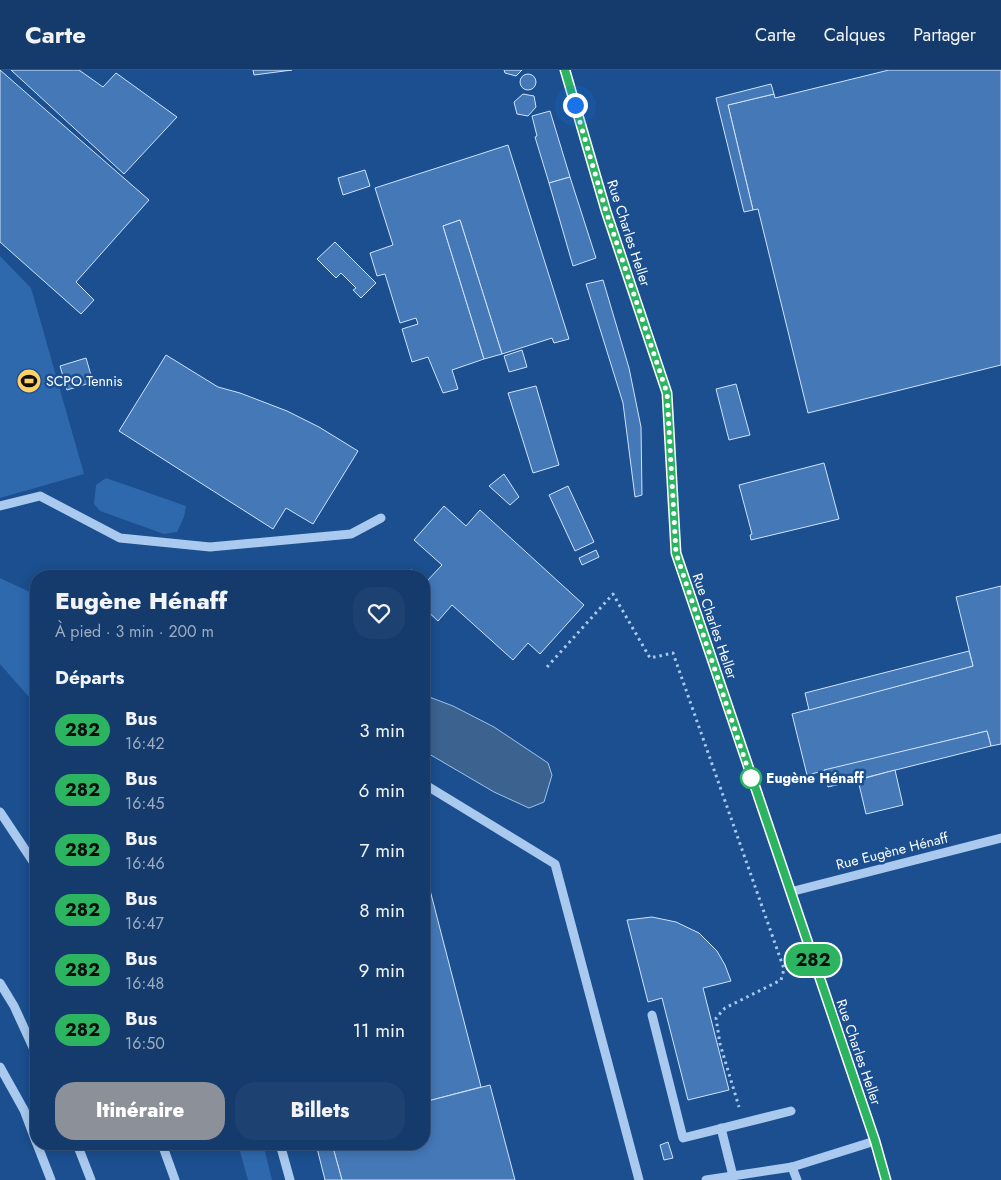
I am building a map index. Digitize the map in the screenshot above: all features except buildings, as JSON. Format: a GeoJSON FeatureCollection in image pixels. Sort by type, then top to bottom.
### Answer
{"type":"FeatureCollection","features":[{"type":"Feature","properties":{"kind":"street","name":"Rue Charles Heller"},"geometry":{"type":"LineString","coordinates":[[565,70],[606,211],[667,393],[676,553],[875,1141],[886,1180]]}},
{"type":"Feature","properties":{"kind":"street"},"geometry":{"type":"LineString","coordinates":[[0,506],[40,496],[120,538],[210,547],[351,534],[381,518]]}},
{"type":"Feature","properties":{"kind":"street"},"geometry":{"type":"LineString","coordinates":[[430,788],[555,864],[639,1180]]}},
{"type":"Feature","properties":{"kind":"street"},"geometry":{"type":"LineString","coordinates":[[0,812],[30,857]]}},
{"type":"Feature","properties":{"kind":"street","name":"Rue Eugène Hénaff"},"geometry":{"type":"LineString","coordinates":[[790,892],[1001,838]]}},
{"type":"Feature","properties":{"kind":"street"},"geometry":{"type":"LineString","coordinates":[[0,982],[14,1006],[30,1041]]}},
{"type":"Feature","properties":{"kind":"street"},"geometry":{"type":"LineString","coordinates":[[652,1015],[683,1138],[791,1111]]}},
{"type":"Feature","properties":{"kind":"street"},"geometry":{"type":"LineString","coordinates":[[0,1067],[24,1110],[30,1125]]}},
{"type":"Feature","properties":{"kind":"street"},"geometry":{"type":"LineString","coordinates":[[721,1128],[733,1176]]}},
{"type":"Feature","properties":{"kind":"street"},"geometry":{"type":"LineString","coordinates":[[706,1180],[792,1167],[875,1141]]}},
{"type":"Feature","properties":{"kind":"street"},"geometry":{"type":"LineString","coordinates":[[40,1150],[51,1180]]}},
{"type":"Feature","properties":{"kind":"street"},"geometry":{"type":"LineString","coordinates":[[79,1150],[91,1180]]}},
{"type":"Feature","properties":{"kind":"street"},"geometry":{"type":"LineString","coordinates":[[164,1150],[175,1180]]}},
{"type":"Feature","properties":{"kind":"street"},"geometry":{"type":"LineString","coordinates":[[282,1150],[290,1180]]}},
{"type":"Feature","properties":{"kind":"street"},"geometry":{"type":"LineString","coordinates":[[792,1167],[796,1180]]}},
{"type":"Feature","properties":{"kind":"street"},"geometry":{"type":"LineString","coordinates":[[744,1180],[762,1173]]}},
{"type":"Feature","properties":{"kind":"path"},"geometry":{"type":"LineString","coordinates":[[547,667],[612,594],[650,658],[673,653],[784,969],[781,980],[725,1008],[716,1018],[720,1044],[740,1110],[733,1125]]}},
{"type":"Feature","properties":{"kind":"shaded area","name":"SCPO Tennis"},"geometry":{"type":"Polygon","coordinates":[[[0,256],[31,288],[84,474],[0,498],[0,256]]]}},
{"type":"Feature","properties":{"kind":"shaded area"},"geometry":{"type":"Polygon","coordinates":[[[106,478],[186,506],[184,517],[177,532],[164,534],[100,511],[94,504],[96,485],[106,478]]]}},
{"type":"Feature","properties":{"kind":"shaded area"},"geometry":{"type":"Polygon","coordinates":[[[0,578],[30,592],[30,698],[0,664],[0,578]]]}},
{"type":"Feature","properties":{"kind":"shaded area"},"geometry":{"type":"Polygon","coordinates":[[[430,697],[453,706],[494,727],[548,763],[552,775],[544,802],[529,808],[494,792],[430,755],[430,697]]]}},
{"type":"Feature","properties":{"kind":"shaded area"},"geometry":{"type":"Polygon","coordinates":[[[240,1150],[264,1150],[272,1180],[248,1180],[240,1150]]]}},
{"type":"Feature","properties":{"kind":"bus line","name":"282"},"geometry":{"type":"LineString","coordinates":[[565,70],[606,211],[667,393],[676,553],[875,1141],[886,1180]]}},
{"type":"Feature","properties":{"kind":"place","name":"SCPO Tennis"},"geometry":{"type":"Point","coordinates":[29,381]}},
{"type":"Feature","properties":{"kind":"place","name":"Eugène Hénaff"},"geometry":{"type":"Point","coordinates":[751,778]}},
{"type":"Feature","properties":{"kind":"route"},"geometry":{"type":"LineString","coordinates":[[575,105],[606,211],[667,393],[676,553],[751,778]]}}]}
